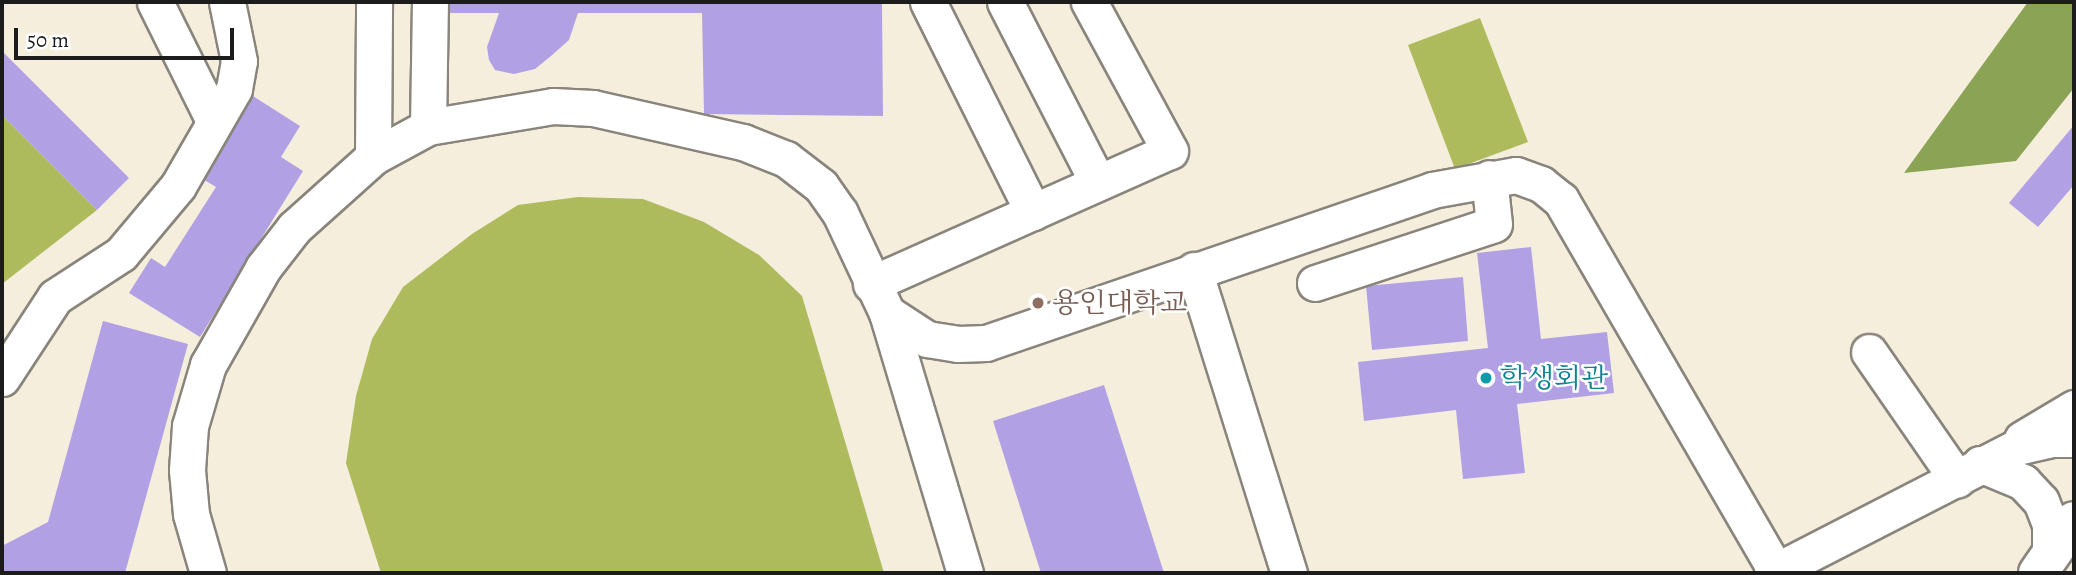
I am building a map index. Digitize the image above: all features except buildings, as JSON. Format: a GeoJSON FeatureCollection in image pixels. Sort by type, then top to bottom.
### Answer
{"type":"FeatureCollection","features":[{"type":"Feature","properties":{"kind":"main road"},"geometry":{"type":"LineString","coordinates":[[2044,564],[2074,521]]}},
{"type":"Feature","properties":{"kind":"street"},"geometry":{"type":"LineString","coordinates":[[155,2],[214,121]]}},
{"type":"Feature","properties":{"kind":"street"},"geometry":{"type":"LineString","coordinates":[[2,378],[55,297],[121,254],[178,186],[234,89],[239,61],[228,2]]}},
{"type":"Feature","properties":{"kind":"street"},"geometry":{"type":"LineString","coordinates":[[373,156],[374,2]]}},
{"type":"Feature","properties":{"kind":"street"},"geometry":{"type":"LineString","coordinates":[[428,127],[430,2]]}},
{"type":"Feature","properties":{"kind":"street"},"geometry":{"type":"LineString","coordinates":[[928,2],[1032,212]]}},
{"type":"Feature","properties":{"kind":"street"},"geometry":{"type":"LineString","coordinates":[[1005,2],[1098,183]]}},
{"type":"Feature","properties":{"kind":"street"},"geometry":{"type":"LineString","coordinates":[[879,299],[1032,212],[1170,151],[1088,2]]}},
{"type":"Feature","properties":{"kind":"street"},"geometry":{"type":"LineString","coordinates":[[208,573],[191,514],[187,470],[190,426],[208,365],[263,268],[293,228],[373,156],[428,127],[553,106],[593,108],[743,142],[786,159],[821,186],[841,213],[879,299],[965,573]]}},
{"type":"Feature","properties":{"kind":"street"},"geometry":{"type":"LineString","coordinates":[[879,299],[926,339],[958,344],[986,343],[1432,190],[1516,175],[1541,184],[1561,200],[1774,572],[2017,447],[2052,439],[2074,439]]}},
{"type":"Feature","properties":{"kind":"street"},"geometry":{"type":"LineString","coordinates":[[1315,283],[1494,224],[1489,178]]}},
{"type":"Feature","properties":{"kind":"street"},"geometry":{"type":"LineString","coordinates":[[1194,270],[1289,573]]}},
{"type":"Feature","properties":{"kind":"street"},"geometry":{"type":"LineString","coordinates":[[1869,352],[1969,472],[2023,482],[2041,501],[2050,524],[2044,564]]}},
{"type":"Feature","properties":{"kind":"street"},"geometry":{"type":"LineString","coordinates":[[1969,472],[2074,408]]}},
{"type":"Feature","properties":{"kind":"green space"},"geometry":{"type":"Polygon","coordinates":[[[2028,2],[2074,2],[2074,88],[2016,161],[1904,173],[2028,2]]]}},
{"type":"Feature","properties":{"kind":"green space"},"geometry":{"type":"Polygon","coordinates":[[[1480,18],[1528,142],[1455,169],[1408,45],[1480,18]]]}},
{"type":"Feature","properties":{"kind":"green space"},"geometry":{"type":"Polygon","coordinates":[[[2,115],[97,210],[2,284],[2,115]]]}},
{"type":"Feature","properties":{"kind":"green space"},"geometry":{"type":"Polygon","coordinates":[[[578,197],[643,199],[704,222],[759,255],[802,296],[884,573],[381,573],[346,463],[356,396],[372,339],[403,287],[472,234],[518,205],[578,197]]]}},
{"type":"Feature","properties":{"kind":"place","name":"용인대학교"},"geometry":{"type":"Point","coordinates":[1038,303]}},
{"type":"Feature","properties":{"kind":"place","name":"학생회관"},"geometry":{"type":"Point","coordinates":[1486,378]}}]}
